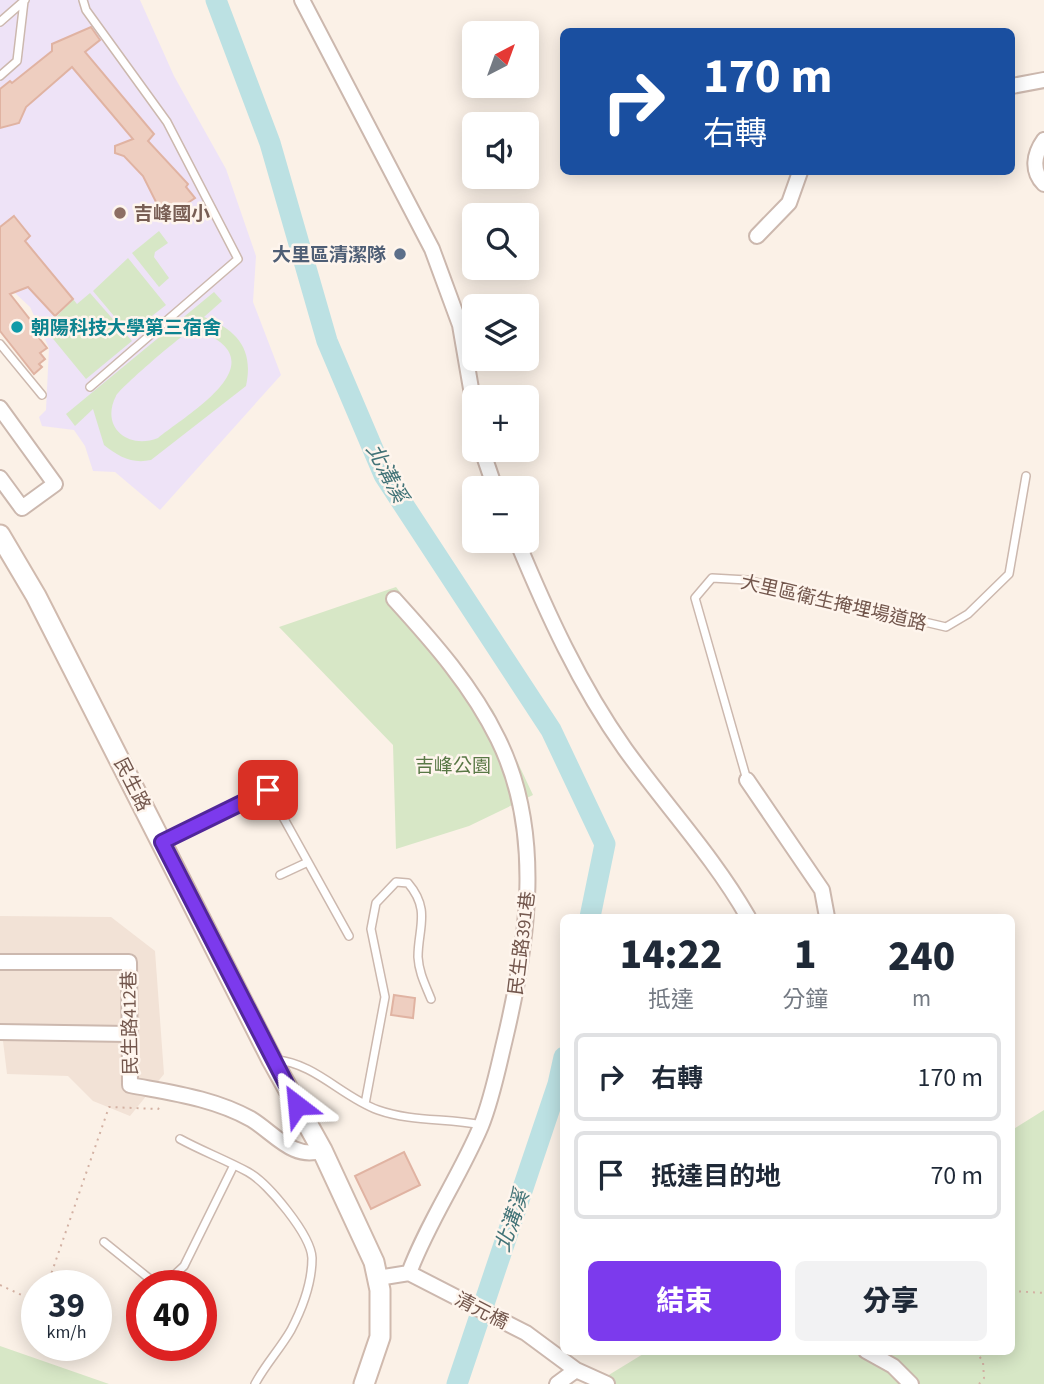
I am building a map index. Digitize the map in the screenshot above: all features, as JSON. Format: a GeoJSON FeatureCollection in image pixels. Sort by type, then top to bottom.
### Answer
{"type":"FeatureCollection","features":[{"type":"Feature","properties":{"kind":"street"},"geometry":{"type":"LineString","coordinates":[[302,0],[432,249],[460,325],[470,385]]}},
{"type":"Feature","properties":{"kind":"street"},"geometry":{"type":"LineString","coordinates":[[1015,85],[1044,80]]}},
{"type":"Feature","properties":{"kind":"street"},"geometry":{"type":"LineString","coordinates":[[1044,140],[1035,156],[1037,177],[1044,184]]}},
{"type":"Feature","properties":{"kind":"street"},"geometry":{"type":"LineString","coordinates":[[757,236],[789,203],[799,175]]}},
{"type":"Feature","properties":{"kind":"street"},"geometry":{"type":"LineString","coordinates":[[0,408],[55,484],[22,508],[0,478]]}},
{"type":"Feature","properties":{"kind":"street","name":"民生路"},"geometry":{"type":"LineString","coordinates":[[0,535],[42,609],[272,1060],[322,1150],[374,1262],[378,1278],[380,1337],[364,1384]]}},
{"type":"Feature","properties":{"kind":"street"},"geometry":{"type":"LineString","coordinates":[[522,553],[557,638],[617,737],[723,875],[746,914]]}},
{"type":"Feature","properties":{"kind":"street","name":"民生路391巷"},"geometry":{"type":"LineString","coordinates":[[394,599],[439,648],[478,700],[499,741],[516,785],[529,887],[519,980],[481,1125],[409,1273]]}},
{"type":"Feature","properties":{"kind":"street"},"geometry":{"type":"LineString","coordinates":[[747,780],[822,890],[826,914]]}},
{"type":"Feature","properties":{"kind":"street","name":"民生路412巷"},"geometry":{"type":"LineString","coordinates":[[0,962],[129,962],[130,1085],[219,1102],[253,1121],[294,1150],[310,1154],[322,1150]]}},
{"type":"Feature","properties":{"kind":"street"},"geometry":{"type":"LineString","coordinates":[[0,1032],[128,1034]]}},
{"type":"Feature","properties":{"kind":"street"},"geometry":{"type":"LineString","coordinates":[[378,1278],[409,1273]]}},
{"type":"Feature","properties":{"kind":"street","name":"清元橋"},"geometry":{"type":"LineString","coordinates":[[409,1273],[521,1330],[576,1370],[607,1384]]}},
{"type":"Feature","properties":{"kind":"street"},"geometry":{"type":"LineString","coordinates":[[873,1355],[893,1366],[911,1384]]}},
{"type":"Feature","properties":{"kind":"street"},"geometry":{"type":"LineString","coordinates":[[557,1384],[576,1370]]}},
{"type":"Feature","properties":{"kind":"lane"},"geometry":{"type":"LineString","coordinates":[[0,22],[24,0]]}},
{"type":"Feature","properties":{"kind":"lane"},"geometry":{"type":"LineString","coordinates":[[0,75],[17,61],[24,0]]}},
{"type":"Feature","properties":{"kind":"lane"},"geometry":{"type":"LineString","coordinates":[[83,0],[86,10],[167,122],[238,259],[90,387]]}},
{"type":"Feature","properties":{"kind":"lane"},"geometry":{"type":"LineString","coordinates":[[0,344],[42,395]]}},
{"type":"Feature","properties":{"kind":"lane","name":"大里區衛生掩埋場道路"},"geometry":{"type":"LineString","coordinates":[[747,780],[695,598],[712,578],[747,580],[946,627],[968,614],[1009,574],[1026,476]]}},
{"type":"Feature","properties":{"kind":"lane"},"geometry":{"type":"LineString","coordinates":[[162,842],[268,790],[349,936]]}},
{"type":"Feature","properties":{"kind":"lane"},"geometry":{"type":"LineString","coordinates":[[280,875],[308,862]]}},
{"type":"Feature","properties":{"kind":"lane"},"geometry":{"type":"LineString","coordinates":[[365,1104],[386,998],[371,929],[376,903],[396,882],[408,883],[415,891],[424,924],[418,953],[420,975],[431,999]]}},
{"type":"Feature","properties":{"kind":"lane"},"geometry":{"type":"LineString","coordinates":[[272,1060],[295,1062],[365,1104],[414,1120],[481,1125]]}},
{"type":"Feature","properties":{"kind":"lane"},"geometry":{"type":"LineString","coordinates":[[180,1139],[261,1182],[277,1199],[307,1241],[312,1255],[305,1294],[291,1329],[255,1384]]}},
{"type":"Feature","properties":{"kind":"lane"},"geometry":{"type":"LineString","coordinates":[[104,1242],[156,1283],[170,1279],[184,1265],[233,1167]]}},
{"type":"Feature","properties":{"kind":"path"},"geometry":{"type":"LineString","coordinates":[[53,1270],[109,1107],[158,1109],[174,1094]]}},
{"type":"Feature","properties":{"kind":"path"},"geometry":{"type":"LineString","coordinates":[[0,1285],[21,1295]]}},
{"type":"Feature","properties":{"kind":"path"},"geometry":{"type":"LineString","coordinates":[[1015,1291],[1044,1293]]}},
{"type":"Feature","properties":{"kind":"path"},"geometry":{"type":"LineString","coordinates":[[979,1355],[983,1362],[984,1378],[979,1384]]}},
{"type":"Feature","properties":{"kind":"shaded area","name":"吉峰國小"},"geometry":{"type":"Polygon","coordinates":[[[0,0],[140,0],[174,76],[226,169],[256,256],[253,302],[281,375],[160,510],[115,472],[93,471],[85,446],[74,430],[42,426],[39,417],[46,410],[49,348],[30,307],[0,279],[0,0]]]}},
{"type":"Feature","properties":{"kind":"shaded area"},"geometry":{"type":"Polygon","coordinates":[[[0,916],[111,917],[155,951],[164,1074],[130,1116],[93,1101],[68,1076],[7,1074],[3,1041],[0,1040],[0,916]]]}},
{"type":"Feature","properties":{"kind":"green space"},"geometry":{"type":"Polygon","coordinates":[[[159,231],[168,243],[155,252],[154,257],[169,278],[159,287],[132,253],[159,231]]]}},
{"type":"Feature","properties":{"kind":"green space"},"geometry":{"type":"Polygon","coordinates":[[[128,258],[166,305],[129,334],[93,291],[128,258]]]}},
{"type":"Feature","properties":{"kind":"green space"},"geometry":{"type":"Polygon","coordinates":[[[214,292],[222,301],[204,317],[226,328],[240,342],[247,361],[246,386],[151,460],[126,459],[104,445],[93,409],[75,426],[66,414],[214,292]],[[202,332],[181,338],[116,396],[112,407],[114,426],[127,438],[137,441],[158,438],[220,387],[229,373],[231,358],[223,344],[202,332]]]}},
{"type":"Feature","properties":{"kind":"green space"},"geometry":{"type":"Polygon","coordinates":[[[90,293],[132,341],[86,379],[45,329],[73,299],[77,304],[90,293]]]}},
{"type":"Feature","properties":{"kind":"green space","name":"吉峰公園"},"geometry":{"type":"Polygon","coordinates":[[[396,587],[493,710],[533,795],[469,826],[396,849],[393,745],[279,627],[396,587]]]}},
{"type":"Feature","properties":{"kind":"green space"},"geometry":{"type":"Polygon","coordinates":[[[1044,1110],[1044,1384],[594,1384],[641,1355],[1015,1355],[1015,1128],[1044,1110]]]}},
{"type":"Feature","properties":{"kind":"green space"},"geometry":{"type":"Polygon","coordinates":[[[0,1346],[21,1353],[21,1361],[43,1361],[109,1384],[0,1384],[0,1346]]]}},
{"type":"Feature","properties":{"kind":"building"},"geometry":{"type":"Polygon","coordinates":[[[91,27],[100,40],[85,52],[154,134],[148,141],[188,184],[186,187],[195,198],[168,216],[156,202],[143,176],[124,156],[115,153],[115,146],[133,139],[72,67],[26,107],[19,123],[0,128],[0,89],[10,81],[12,83],[52,51],[52,44],[91,27]]]}},
{"type":"Feature","properties":{"kind":"building"},"geometry":{"type":"Polygon","coordinates":[[[14,216],[30,236],[25,241],[73,299],[55,316],[28,287],[10,294],[35,326],[32,329],[47,348],[40,353],[45,359],[39,364],[42,367],[34,374],[0,331],[0,227],[14,216]]]}},
{"type":"Feature","properties":{"kind":"building"},"geometry":{"type":"Polygon","coordinates":[[[394,995],[415,998],[413,1018],[391,1015],[394,995]]]}},
{"type":"Feature","properties":{"kind":"building"},"geometry":{"type":"Polygon","coordinates":[[[404,1152],[420,1185],[371,1209],[355,1176],[404,1152]]]}},
{"type":"Feature","properties":{"kind":"waterway","name":"北溝溪"},"geometry":{"type":"LineString","coordinates":[[216,0],[270,143],[327,341],[384,475],[551,730],[605,844],[591,914]]}},
{"type":"Feature","properties":{"kind":"waterway","name":"北溝溪"},"geometry":{"type":"LineString","coordinates":[[457,1384],[560,1075]]}},
{"type":"Feature","properties":{"kind":"place","name":"吉峰國小"},"geometry":{"type":"Point","coordinates":[120,213]}},
{"type":"Feature","properties":{"kind":"place","name":"大里區清潔隊"},"geometry":{"type":"Point","coordinates":[400,254]}},
{"type":"Feature","properties":{"kind":"place","name":"朝陽科技大學第三宿舍"},"geometry":{"type":"Point","coordinates":[17,327]}},
{"type":"Feature","properties":{"kind":"route"},"geometry":{"type":"LineString","coordinates":[[268,790],[162,842],[297,1105]]}}]}
